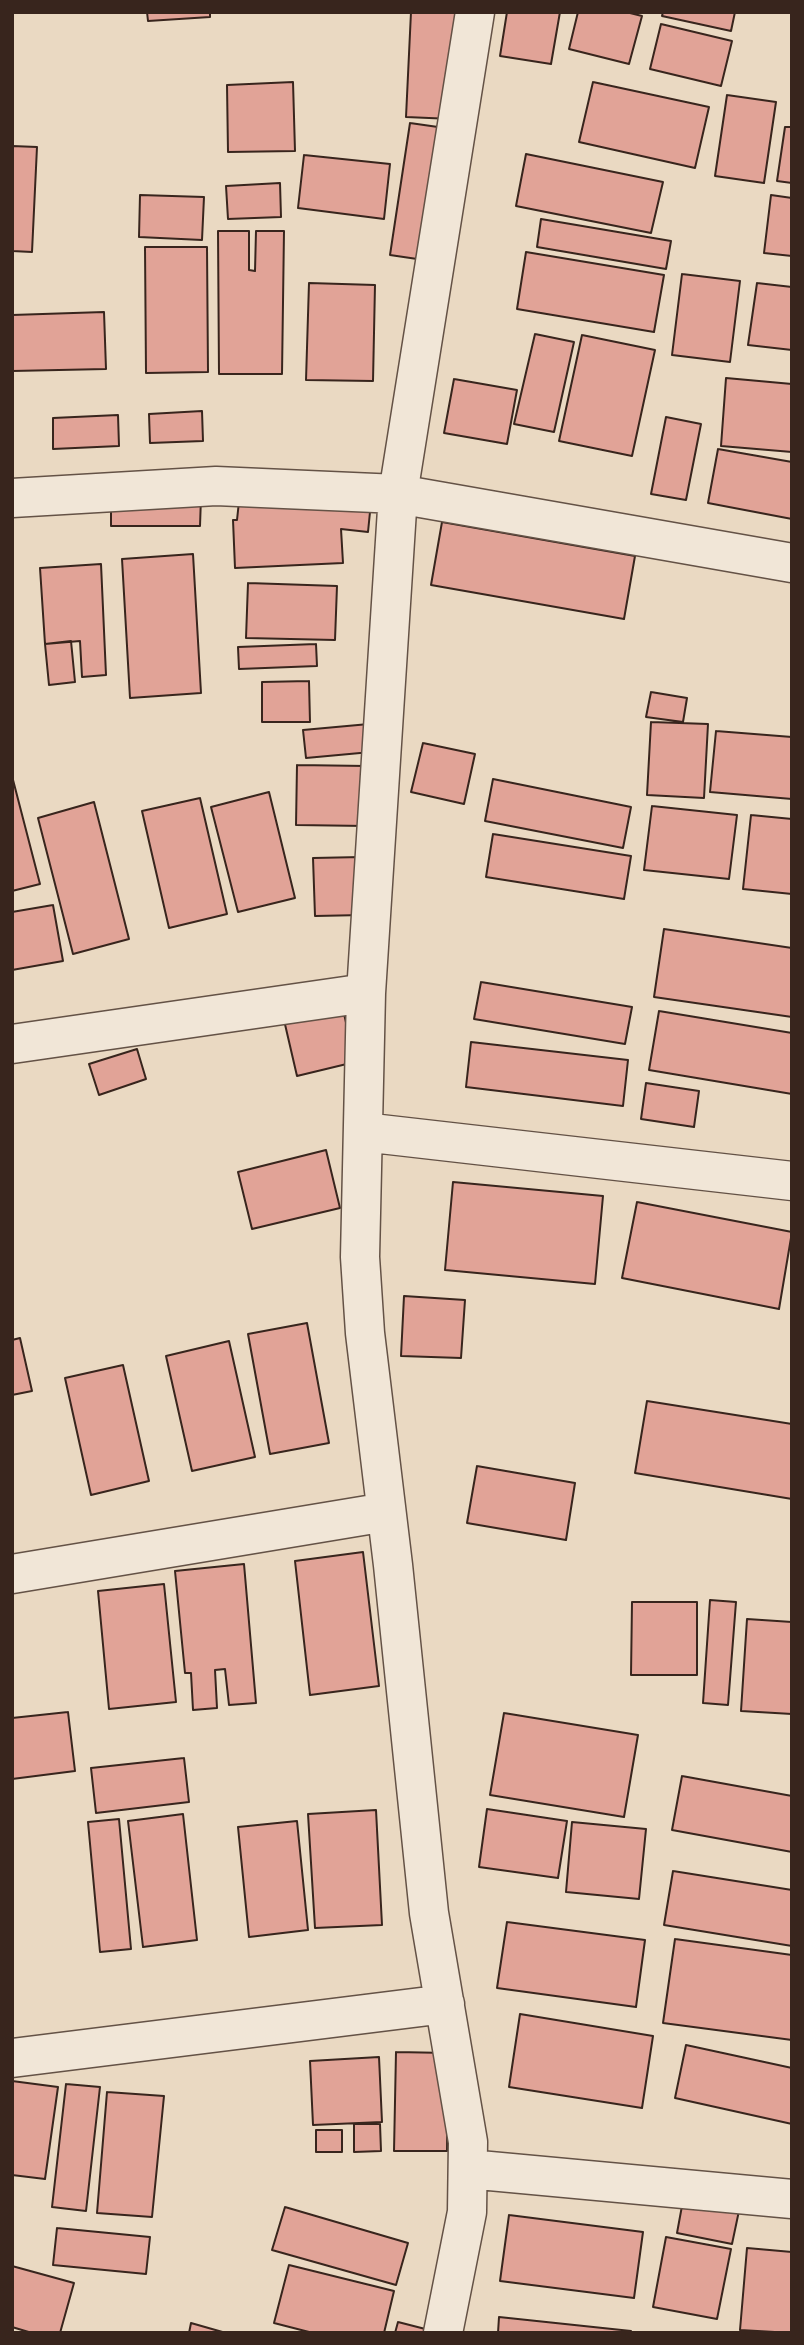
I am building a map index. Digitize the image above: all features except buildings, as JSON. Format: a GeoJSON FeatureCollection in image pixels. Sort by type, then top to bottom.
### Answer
{"type":"FeatureCollection","features":[{"type":"Feature","properties":{"kind":"street"},"geometry":{"type":"LineString","coordinates":[[443,2333],[467,2212],[468,2142],[429,1913],[365,1333],[360,1257],[366,993],[398,494],[475,12]]}},
{"type":"Feature","properties":{"kind":"street"},"geometry":{"type":"LineString","coordinates":[[12,498],[216,486],[398,494],[792,563]]}},
{"type":"Feature","properties":{"kind":"street"},"geometry":{"type":"LineString","coordinates":[[12,1044],[366,993]]}},
{"type":"Feature","properties":{"kind":"street"},"geometry":{"type":"LineString","coordinates":[[363,1132],[792,1181]]}},
{"type":"Feature","properties":{"kind":"street"},"geometry":{"type":"LineString","coordinates":[[12,1574],[386,1512]]}},
{"type":"Feature","properties":{"kind":"street"},"geometry":{"type":"LineString","coordinates":[[12,2058],[445,2004]]}},
{"type":"Feature","properties":{"kind":"street"},"geometry":{"type":"LineString","coordinates":[[468,2169],[792,2199]]}}]}
